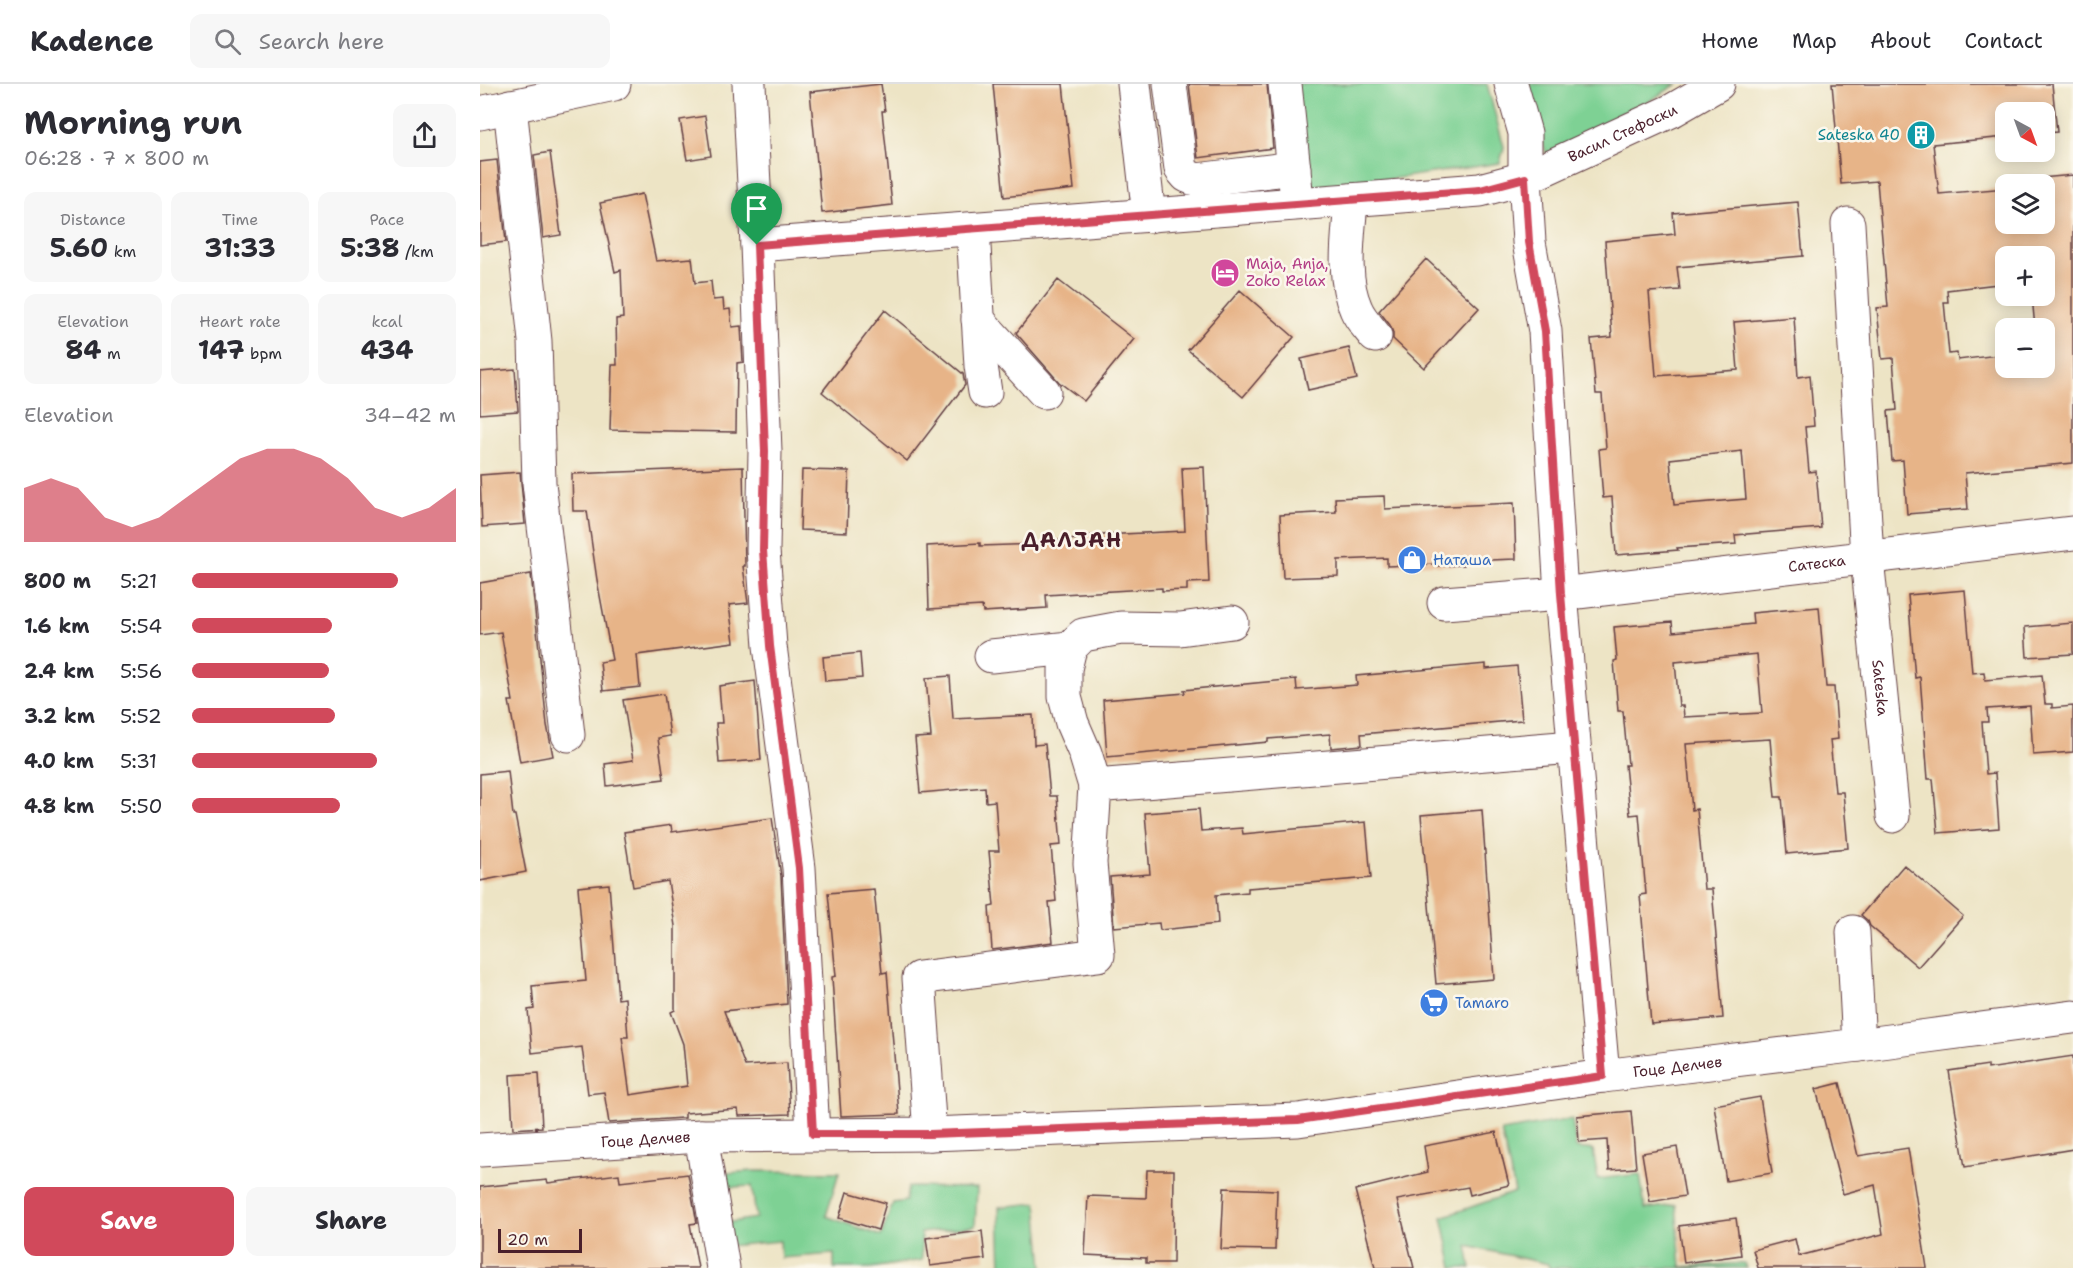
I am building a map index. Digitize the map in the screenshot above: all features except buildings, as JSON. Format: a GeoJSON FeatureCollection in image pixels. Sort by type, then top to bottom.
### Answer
{"type":"FeatureCollection","features":[{"type":"Feature","properties":{"kind":"street"},"geometry":{"type":"LineString","coordinates":[[568,735],[539,483],[535,341],[495,110],[614,84]]}},
{"type":"Feature","properties":{"kind":"street"},"geometry":{"type":"LineString","coordinates":[[749,84],[765,451],[763,550],[771,657],[799,868],[813,1134]]}},
{"type":"Feature","properties":{"kind":"street"},"geometry":{"type":"LineString","coordinates":[[1134,84],[1149,216]]}},
{"type":"Feature","properties":{"kind":"street"},"geometry":{"type":"LineString","coordinates":[[1170,84],[1181,169],[1186,177],[1197,180],[1294,168]]}},
{"type":"Feature","properties":{"kind":"street"},"geometry":{"type":"LineString","coordinates":[[1285,84],[1298,204]]}},
{"type":"Feature","properties":{"kind":"street"},"geometry":{"type":"LineString","coordinates":[[1511,84],[1525,133],[1529,242],[1545,331],[1561,594],[1602,1070]]}},
{"type":"Feature","properties":{"kind":"street","name":"Васил Стефоски"},"geometry":{"type":"LineString","coordinates":[[757,245],[1480,190],[1525,178],[1673,110],[1718,84]]}},
{"type":"Feature","properties":{"kind":"street"},"geometry":{"type":"LineString","coordinates":[[1351,200],[1349,289],[1357,311],[1375,336]]}},
{"type":"Feature","properties":{"kind":"street","name":"Sateska"},"geometry":{"type":"LineString","coordinates":[[1848,224],[1867,558],[1893,816]]}},
{"type":"Feature","properties":{"kind":"street"},"geometry":{"type":"LineString","coordinates":[[973,229],[985,392]]}},
{"type":"Feature","properties":{"kind":"street"},"geometry":{"type":"LineString","coordinates":[[978,320],[1044,392]]}},
{"type":"Feature","properties":{"kind":"street","name":"Сатеска"},"geometry":{"type":"LineString","coordinates":[[1444,603],[1561,594],[2073,532]]}},
{"type":"Feature","properties":{"kind":"street"},"geometry":{"type":"LineString","coordinates":[[1561,594],[1602,1070]]}},
{"type":"Feature","properties":{"kind":"street"},"geometry":{"type":"LineString","coordinates":[[930,1134],[919,978],[1098,955],[1090,863],[1095,786],[1086,753],[1072,723],[1065,697],[1065,669],[1070,648],[1083,635],[1121,628],[1180,629],[1233,622]]}},
{"type":"Feature","properties":{"kind":"street"},"geometry":{"type":"LineString","coordinates":[[991,656],[1070,648]]}},
{"type":"Feature","properties":{"kind":"street"},"geometry":{"type":"LineString","coordinates":[[1095,786],[1573,747]]}},
{"type":"Feature","properties":{"kind":"street"},"geometry":{"type":"LineString","coordinates":[[1853,932],[1859,1046]]}},
{"type":"Feature","properties":{"kind":"street","name":"Гоце Делчев"},"geometry":{"type":"LineString","coordinates":[[480,1150],[700,1136],[930,1134],[1298,1120],[1602,1070],[1859,1046],[2073,1017]]}},
{"type":"Feature","properties":{"kind":"street"},"geometry":{"type":"LineString","coordinates":[[700,1136],[723,1268]]}},
{"type":"Feature","properties":{"kind":"green space"},"geometry":{"type":"Polygon","coordinates":[[[1292,84],[1487,84],[1504,147],[1500,163],[1309,191],[1292,84]]]}},
{"type":"Feature","properties":{"kind":"green space"},"geometry":{"type":"Polygon","coordinates":[[[1527,84],[1677,84],[1651,100],[1616,116],[1620,129],[1548,157],[1537,130],[1527,84]]]}},
{"type":"Feature","properties":{"kind":"green space"},"geometry":{"type":"Polygon","coordinates":[[[1572,1119],[1576,1148],[1593,1150],[1598,1179],[1640,1174],[1645,1209],[1676,1205],[1681,1267],[1744,1263],[1746,1268],[1549,1268],[1548,1264],[1467,1246],[1471,1268],[1453,1268],[1442,1217],[1515,1192],[1501,1131],[1572,1119]]]}},
{"type":"Feature","properties":{"kind":"green space"},"geometry":{"type":"Polygon","coordinates":[[[753,1171],[839,1172],[826,1216],[881,1236],[893,1203],[906,1201],[908,1187],[977,1188],[975,1226],[921,1233],[922,1260],[871,1268],[834,1268],[834,1254],[781,1258],[780,1241],[728,1246],[726,1223],[756,1218],[752,1186],[716,1188],[716,1174],[753,1171]]]}},
{"type":"Feature","properties":{"kind":"green space"},"geometry":{"type":"Polygon","coordinates":[[[1037,1203],[1043,1268],[1001,1268],[999,1207],[1037,1203]]]}},
{"type":"Feature","properties":{"kind":"place","name":"Sateska 40"},"geometry":{"type":"Point","coordinates":[1921,135]}},
{"type":"Feature","properties":{"kind":"place","name":"Maja, Anja, Zoko Relax"},"geometry":{"type":"Point","coordinates":[1225,273]}},
{"type":"Feature","properties":{"kind":"place","name":"Наташа"},"geometry":{"type":"Point","coordinates":[1412,560]}},
{"type":"Feature","properties":{"kind":"place","name":"Tamaro"},"geometry":{"type":"Point","coordinates":[1434,1003]}},
{"type":"Feature","properties":{"kind":"district","name":"ДАЛЈАН"},"geometry":{"type":"Point","coordinates":[1072,540]}},
{"type":"Feature","properties":{"kind":"route"},"geometry":{"type":"LineString","coordinates":[[1525,178],[1529,242],[1545,331],[1561,594],[1603,1076],[1298,1120],[930,1134],[813,1134],[799,868],[770,646],[763,550],[765,451],[757,245],[1480,190],[1525,178]]}}]}
